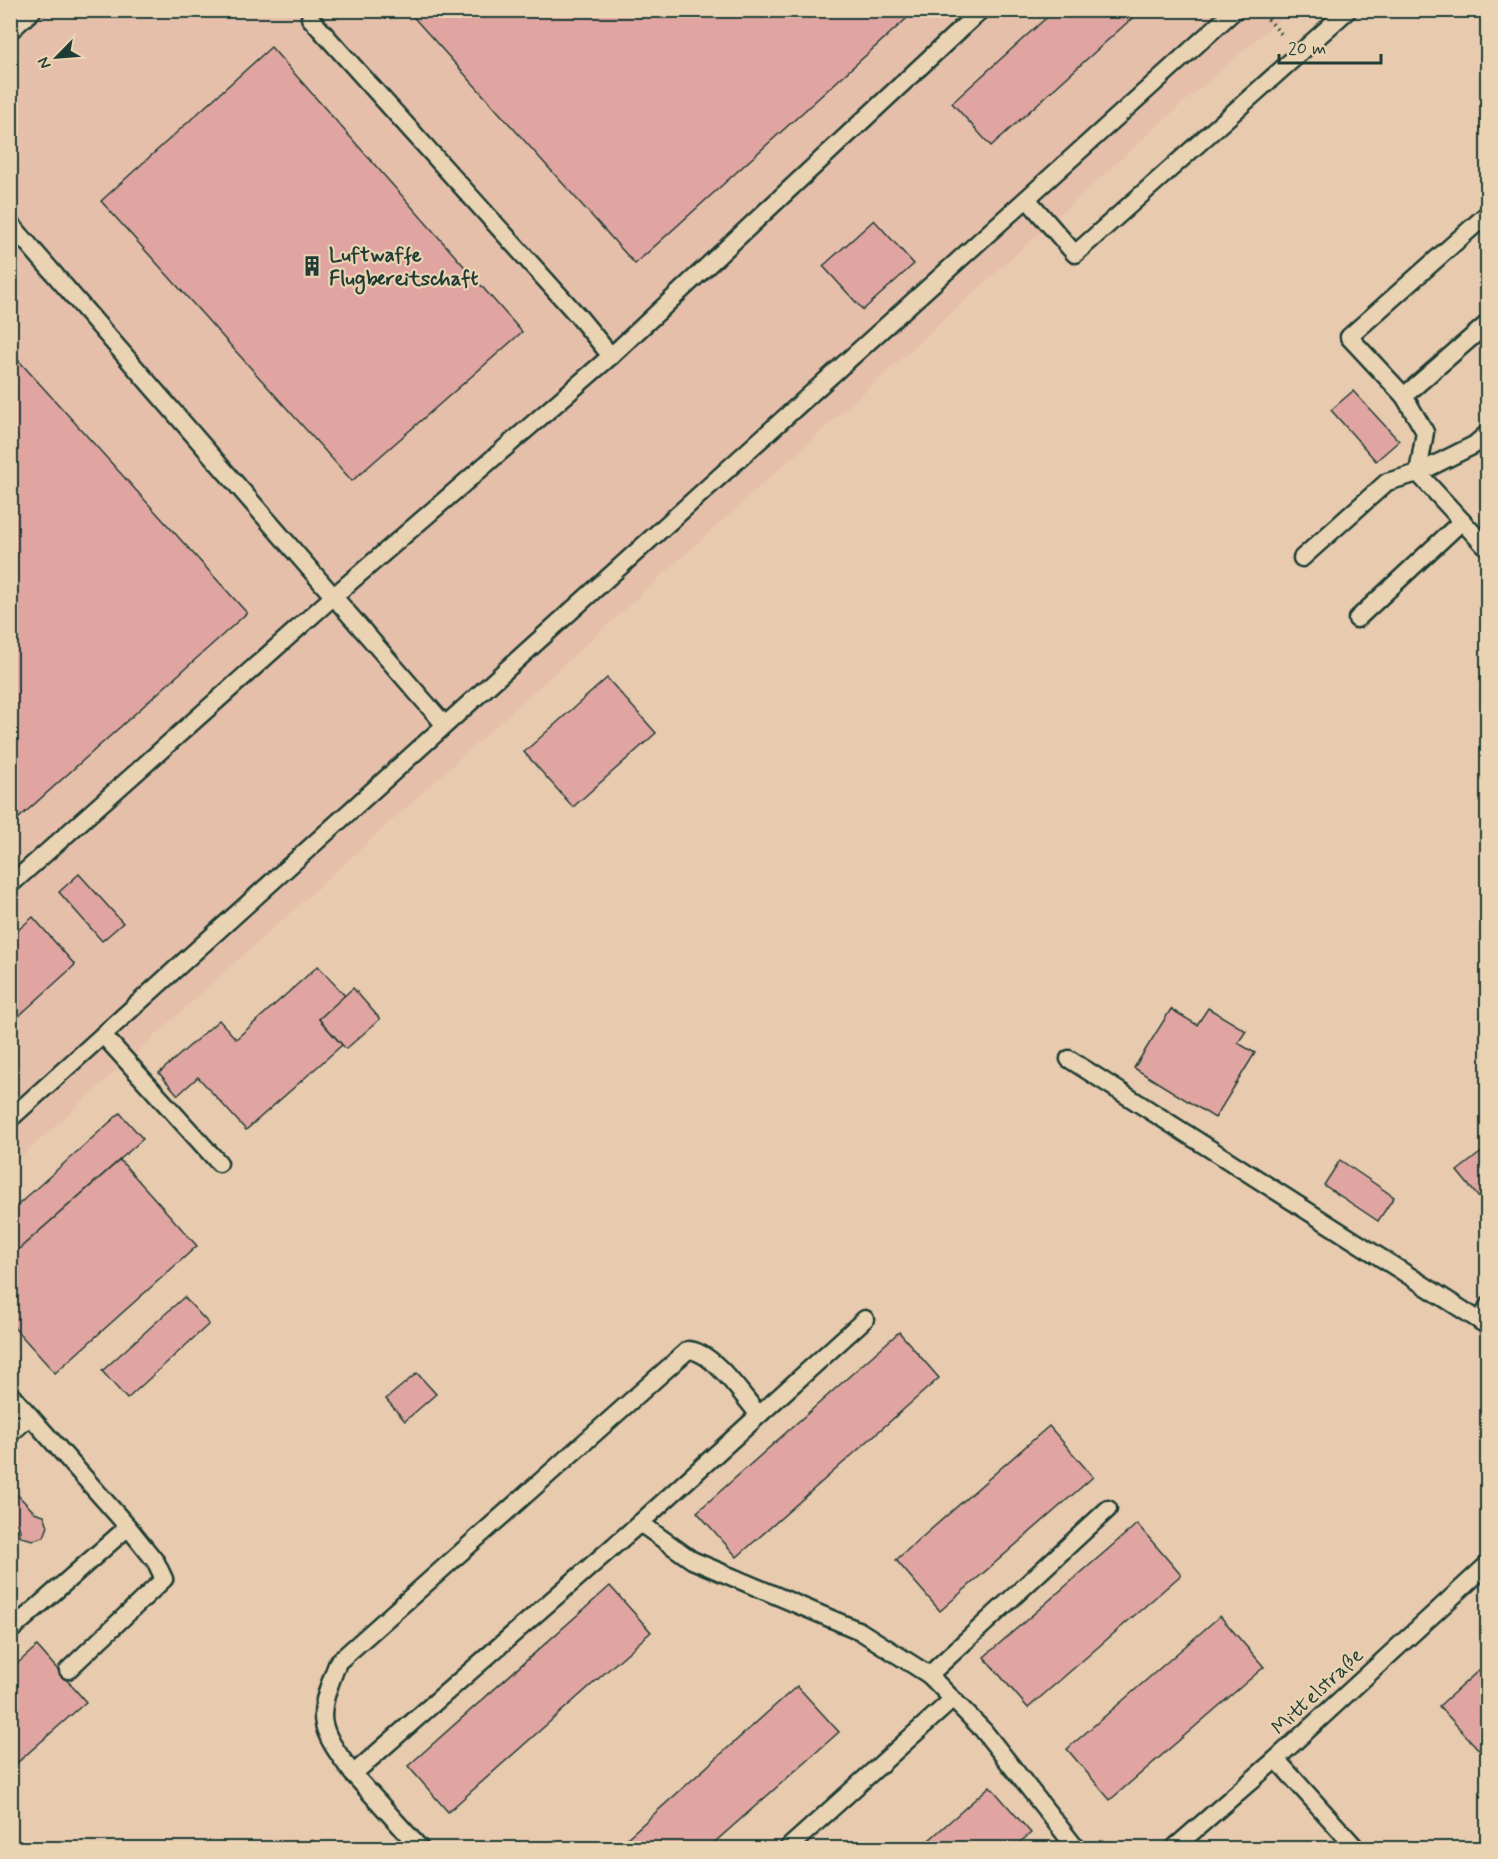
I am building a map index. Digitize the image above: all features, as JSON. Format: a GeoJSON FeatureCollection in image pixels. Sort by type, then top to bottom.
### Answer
{"type":"FeatureCollection","features":[{"type":"Feature","properties":{"kind":"lane"},"geometry":{"type":"LineString","coordinates":[[10,31],[33,10]]}},
{"type":"Feature","properties":{"kind":"lane"},"geometry":{"type":"LineString","coordinates":[[10,885],[334,596],[610,356],[981,10]]}},
{"type":"Feature","properties":{"kind":"lane"},"geometry":{"type":"LineString","coordinates":[[10,1119],[444,724],[1028,200],[1235,10]]}},
{"type":"Feature","properties":{"kind":"lane"},"geometry":{"type":"LineString","coordinates":[[1028,200],[1075,254],[1348,10]]}},
{"type":"Feature","properties":{"kind":"lane"},"geometry":{"type":"LineString","coordinates":[[310,18],[579,317],[610,356]]}},
{"type":"Feature","properties":{"kind":"lane"},"geometry":{"type":"LineString","coordinates":[[1418,473],[1425,432],[1404,396],[1348,337],[1486,215]]}},
{"type":"Feature","properties":{"kind":"lane"},"geometry":{"type":"LineString","coordinates":[[10,223],[444,724]]}},
{"type":"Feature","properties":{"kind":"lane"},"geometry":{"type":"LineString","coordinates":[[1404,396],[1488,324]]}},
{"type":"Feature","properties":{"kind":"lane"},"geometry":{"type":"LineString","coordinates":[[1302,558],[1387,482],[1418,473],[1474,445],[1488,433]]}},
{"type":"Feature","properties":{"kind":"lane"},"geometry":{"type":"LineString","coordinates":[[1418,473],[1484,545],[1488,542]]}},
{"type":"Feature","properties":{"kind":"lane"},"geometry":{"type":"LineString","coordinates":[[1357,619],[1462,521]]}},
{"type":"Feature","properties":{"kind":"lane"},"geometry":{"type":"LineString","coordinates":[[103,1035],[219,1163]]}},
{"type":"Feature","properties":{"kind":"lane"},"geometry":{"type":"LineString","coordinates":[[1070,1059],[1485,1318]]}},
{"type":"Feature","properties":{"kind":"lane"},"geometry":{"type":"LineString","coordinates":[[353,1773],[640,1523],[865,1319]]}},
{"type":"Feature","properties":{"kind":"lane"},"geometry":{"type":"LineString","coordinates":[[420,1848],[353,1773],[328,1740],[321,1718],[324,1699],[338,1662],[688,1350],[698,1350],[711,1359],[759,1415]]}},
{"type":"Feature","properties":{"kind":"lane"},"geometry":{"type":"LineString","coordinates":[[10,1394],[128,1527],[156,1562],[164,1579],[68,1670]]}},
{"type":"Feature","properties":{"kind":"lane"},"geometry":{"type":"LineString","coordinates":[[10,1434],[30,1416]]}},
{"type":"Feature","properties":{"kind":"lane"},"geometry":{"type":"LineString","coordinates":[[929,1675],[1108,1509]]}},
{"type":"Feature","properties":{"kind":"lane"},"geometry":{"type":"LineString","coordinates":[[640,1523],[692,1560],[860,1631],[929,1675],[983,1730],[1076,1848]]}},
{"type":"Feature","properties":{"kind":"lane"},"geometry":{"type":"LineString","coordinates":[[10,1631],[128,1527]]}},
{"type":"Feature","properties":{"kind":"lane","name":"Mittelstraße"},"geometry":{"type":"LineString","coordinates":[[1174,1848],[1276,1759],[1488,1564]]}},
{"type":"Feature","properties":{"kind":"lane"},"geometry":{"type":"LineString","coordinates":[[788,1848],[953,1700]]}},
{"type":"Feature","properties":{"kind":"lane"},"geometry":{"type":"LineString","coordinates":[[1276,1759],[1356,1848]]}},
{"type":"Feature","properties":{"kind":"path"},"geometry":{"type":"LineString","coordinates":[[1260,10],[1299,54]]}},
{"type":"Feature","properties":{"kind":"shaded area"},"geometry":{"type":"Polygon","coordinates":[[[11,11],[1289,11],[1176,109],[11,1166],[11,11]]]}},
{"type":"Feature","properties":{"kind":"building"},"geometry":{"type":"Polygon","coordinates":[[[407,10],[916,10],[635,264],[407,10]]]}},
{"type":"Feature","properties":{"kind":"building"},"geometry":{"type":"Polygon","coordinates":[[[1055,10],[1141,10],[991,146],[952,103],[1055,10]]]}},
{"type":"Feature","properties":{"kind":"building","name":"Luftwaffe Flugbereitschaft"},"geometry":{"type":"Polygon","coordinates":[[[271,47],[522,332],[352,481],[101,201],[271,47]]]}},
{"type":"Feature","properties":{"kind":"building"},"geometry":{"type":"Polygon","coordinates":[[[874,220],[914,264],[863,310],[823,266],[874,220]]]}},
{"type":"Feature","properties":{"kind":"building"},"geometry":{"type":"Polygon","coordinates":[[[10,351],[247,613],[10,826],[10,351]]]}},
{"type":"Feature","properties":{"kind":"building"},"geometry":{"type":"Polygon","coordinates":[[[1353,391],[1399,441],[1376,461],[1331,410],[1353,391]]]}},
{"type":"Feature","properties":{"kind":"building"},"geometry":{"type":"Polygon","coordinates":[[[607,678],[656,733],[573,807],[524,752],[607,678]]]}},
{"type":"Feature","properties":{"kind":"building"},"geometry":{"type":"Polygon","coordinates":[[[79,874],[123,923],[102,941],[59,892],[79,874]]]}},
{"type":"Feature","properties":{"kind":"building"},"geometry":{"type":"Polygon","coordinates":[[[33,917],[75,965],[10,1024],[10,937],[33,917]]]}},
{"type":"Feature","properties":{"kind":"building"},"geometry":{"type":"Polygon","coordinates":[[[318,966],[345,996],[319,1019],[342,1045],[246,1130],[198,1077],[178,1095],[159,1073],[219,1020],[236,1039],[318,966]]]}},
{"type":"Feature","properties":{"kind":"building"},"geometry":{"type":"Polygon","coordinates":[[[353,988],[380,1019],[346,1049],[319,1019],[353,988]]]}},
{"type":"Feature","properties":{"kind":"building"},"geometry":{"type":"Polygon","coordinates":[[[1208,1008],[1246,1031],[1238,1043],[1255,1053],[1215,1118],[1134,1068],[1171,1009],[1197,1025],[1208,1008]]]}},
{"type":"Feature","properties":{"kind":"building"},"geometry":{"type":"Polygon","coordinates":[[[120,1113],[143,1139],[10,1257],[10,1212],[120,1113]]]}},
{"type":"Feature","properties":{"kind":"building"},"geometry":{"type":"Polygon","coordinates":[[[1488,1147],[1488,1209],[1457,1171],[1488,1147]]]}},
{"type":"Feature","properties":{"kind":"building"},"geometry":{"type":"Polygon","coordinates":[[[120,1160],[197,1246],[55,1373],[10,1323],[10,1257],[120,1160]]]}},
{"type":"Feature","properties":{"kind":"building"},"geometry":{"type":"Polygon","coordinates":[[[1340,1160],[1394,1197],[1378,1221],[1324,1185],[1340,1160]]]}},
{"type":"Feature","properties":{"kind":"building"},"geometry":{"type":"Polygon","coordinates":[[[184,1297],[209,1324],[127,1399],[102,1371],[184,1297]]]}},
{"type":"Feature","properties":{"kind":"building"},"geometry":{"type":"Polygon","coordinates":[[[899,1332],[939,1378],[737,1557],[697,1512],[899,1332]]]}},
{"type":"Feature","properties":{"kind":"building"},"geometry":{"type":"Polygon","coordinates":[[[417,1373],[436,1394],[405,1421],[386,1399],[417,1373]]]}},
{"type":"Feature","properties":{"kind":"building"},"geometry":{"type":"Polygon","coordinates":[[[1049,1426],[1093,1477],[940,1611],[896,1560],[1049,1426]]]}},
{"type":"Feature","properties":{"kind":"building"},"geometry":{"type":"Polygon","coordinates":[[[14,1491],[34,1512],[44,1515],[48,1526],[44,1537],[33,1540],[21,1537],[19,1526],[10,1518],[10,1495],[14,1491]]]}},
{"type":"Feature","properties":{"kind":"building"},"geometry":{"type":"Polygon","coordinates":[[[1137,1524],[1181,1575],[1028,1708],[984,1657],[1137,1524]]]}},
{"type":"Feature","properties":{"kind":"building"},"geometry":{"type":"Polygon","coordinates":[[[610,1586],[651,1632],[448,1812],[408,1766],[610,1586]]]}},
{"type":"Feature","properties":{"kind":"building"},"geometry":{"type":"Polygon","coordinates":[[[1220,1616],[1264,1667],[1110,1800],[1067,1749],[1220,1616]]]}},
{"type":"Feature","properties":{"kind":"building"},"geometry":{"type":"Polygon","coordinates":[[[37,1646],[86,1702],[10,1769],[10,1670],[37,1646]]]}},
{"type":"Feature","properties":{"kind":"building"},"geometry":{"type":"Polygon","coordinates":[[[1488,1662],[1488,1745],[1480,1751],[1439,1706],[1488,1662]]]}},
{"type":"Feature","properties":{"kind":"building"},"geometry":{"type":"Polygon","coordinates":[[[797,1686],[839,1732],[708,1848],[616,1848],[797,1686]]]}},
{"type":"Feature","properties":{"kind":"building"},"geometry":{"type":"Polygon","coordinates":[[[990,1786],[1031,1833],[1013,1848],[920,1848],[990,1786]]]}},
{"type":"Feature","properties":{"kind":"building"},"geometry":{"type":"Polygon","coordinates":[[[312,1840],[320,1848],[303,1848],[312,1840]]]}},
{"type":"Feature","properties":{"kind":"place","name":"Luftwaffe Flugbereitschaft"},"geometry":{"type":"Point","coordinates":[312,266]}}]}
